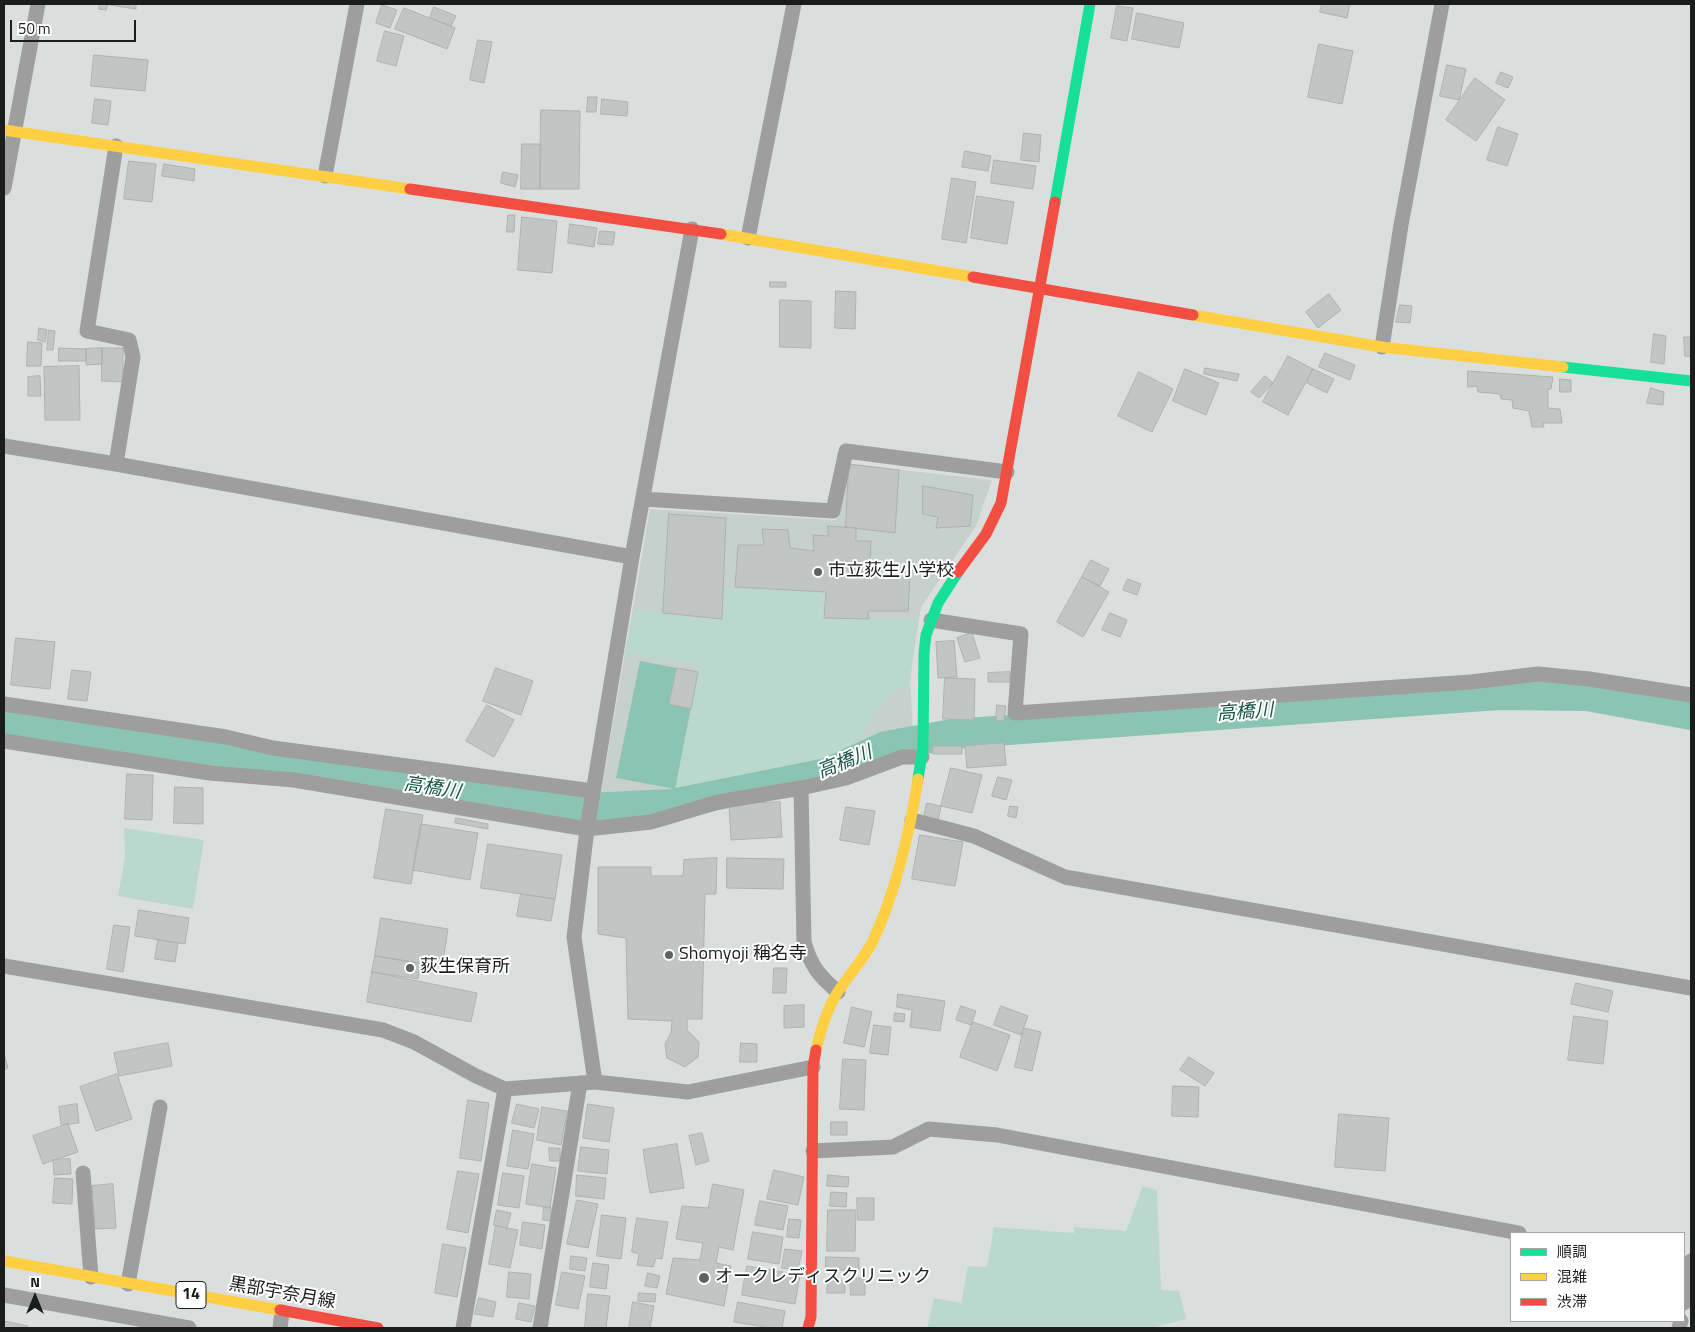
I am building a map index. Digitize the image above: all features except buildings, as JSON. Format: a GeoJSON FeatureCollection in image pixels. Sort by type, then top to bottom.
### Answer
{"type":"FeatureCollection","features":[{"type":"Feature","properties":{"kind":"street"},"geometry":{"type":"LineString","coordinates":[[4,188],[10,131],[38,4]]}},
{"type":"Feature","properties":{"kind":"street"},"geometry":{"type":"LineString","coordinates":[[325,176],[357,4]]}},
{"type":"Feature","properties":{"kind":"street"},"geometry":{"type":"LineString","coordinates":[[748,238],[794,4]]}},
{"type":"Feature","properties":{"kind":"street"},"geometry":{"type":"LineString","coordinates":[[808,1328],[811,1317],[813,1067],[821,1026],[838,992],[871,944],[884,914],[912,820],[922,757],[925,640],[931,620],[940,596],[987,532],[1001,503],[1090,4]]}},
{"type":"Feature","properties":{"kind":"street"},"geometry":{"type":"LineString","coordinates":[[1382,347],[1402,216],[1442,4]]}},
{"type":"Feature","properties":{"kind":"street"},"geometry":{"type":"LineString","coordinates":[[10,131],[692,229],[1382,347],[1691,381]]}},
{"type":"Feature","properties":{"kind":"street"},"geometry":{"type":"LineString","coordinates":[[116,146],[87,331],[129,340],[133,357],[116,464]]}},
{"type":"Feature","properties":{"kind":"street"},"geometry":{"type":"LineString","coordinates":[[540,1328],[588,1082],[574,937],[586,829],[632,557],[692,229]]}},
{"type":"Feature","properties":{"kind":"street"},"geometry":{"type":"LineString","coordinates":[[4,446],[116,464],[632,557]]}},
{"type":"Feature","properties":{"kind":"street"},"geometry":{"type":"LineString","coordinates":[[643,499],[833,511],[846,451],[1006,472]]}},
{"type":"Feature","properties":{"kind":"street"},"geometry":{"type":"LineString","coordinates":[[931,620],[1021,634],[1015,713],[1461,683],[1538,674],[1691,695]]}},
{"type":"Feature","properties":{"kind":"street"},"geometry":{"type":"LineString","coordinates":[[4,704],[226,737],[273,748],[593,791]]}},
{"type":"Feature","properties":{"kind":"street"},"geometry":{"type":"LineString","coordinates":[[4,741],[210,773],[294,780],[586,829],[651,822],[718,802],[801,788],[846,778],[902,757],[922,757]]}},
{"type":"Feature","properties":{"kind":"street"},"geometry":{"type":"LineString","coordinates":[[801,788],[804,942],[810,961],[824,981],[838,992]]}},
{"type":"Feature","properties":{"kind":"street"},"geometry":{"type":"LineString","coordinates":[[912,820],[974,836],[1065,877],[1691,988]]}},
{"type":"Feature","properties":{"kind":"street"},"geometry":{"type":"LineString","coordinates":[[4,966],[383,1030],[414,1042],[476,1076],[505,1089],[588,1082],[688,1092],[813,1067]]}},
{"type":"Feature","properties":{"kind":"street"},"geometry":{"type":"LineString","coordinates":[[463,1328],[505,1089]]}},
{"type":"Feature","properties":{"kind":"street"},"geometry":{"type":"LineString","coordinates":[[128,1284],[160,1107]]}},
{"type":"Feature","properties":{"kind":"street"},"geometry":{"type":"LineString","coordinates":[[812,1151],[893,1146],[929,1129],[997,1135],[1514,1232]]}},
{"type":"Feature","properties":{"kind":"street"},"geometry":{"type":"LineString","coordinates":[[83,1173],[91,1277]]}},
{"type":"Feature","properties":{"kind":"street","name":"黒部宇奈月線"},"geometry":{"type":"LineString","coordinates":[[4,1261],[378,1328]]}},
{"type":"Feature","properties":{"kind":"street"},"geometry":{"type":"LineString","coordinates":[[1685,1296],[1689,1266]]}},
{"type":"Feature","properties":{"kind":"street"},"geometry":{"type":"LineString","coordinates":[[4,1295],[189,1328]]}},
{"type":"Feature","properties":{"kind":"street"},"geometry":{"type":"LineString","coordinates":[[280,1328],[282,1312]]}},
{"type":"Feature","properties":{"kind":"shaded area"},"geometry":{"type":"Polygon","coordinates":[[[849,464],[992,480],[976,526],[921,607],[910,677],[913,731],[893,734],[840,756],[662,793],[600,797],[650,509],[836,520],[849,464]]]}},
{"type":"Feature","properties":{"kind":"shaded area"},"geometry":{"type":"Polygon","coordinates":[[[723,587],[826,592],[824,618],[916,619],[910,686],[896,689],[878,708],[858,741],[833,756],[675,789],[699,665],[624,654],[635,609],[722,619],[723,587]]]}},
{"type":"Feature","properties":{"kind":"shaded area"},"geometry":{"type":"Polygon","coordinates":[[[640,661],[698,672],[675,789],[616,778],[640,661]]]}},
{"type":"Feature","properties":{"kind":"shaded area"},"geometry":{"type":"Polygon","coordinates":[[[124,828],[204,840],[193,909],[118,896],[125,857],[124,828]]]}},
{"type":"Feature","properties":{"kind":"shaded area"},"geometry":{"type":"Polygon","coordinates":[[[1143,1186],[1157,1190],[1161,1290],[1179,1291],[1186,1319],[1152,1328],[927,1328],[934,1298],[961,1303],[968,1266],[987,1267],[994,1227],[1074,1233],[1074,1227],[1126,1231],[1143,1186]]]}},
{"type":"Feature","properties":{"kind":"waterway","name":"高橋川"},"geometry":{"type":"LineString","coordinates":[[4,723],[565,809],[672,804],[827,773],[886,746],[952,734],[1499,695],[1587,696],[1691,715]]}},
{"type":"Feature","properties":{"kind":"traffic: fast"},"geometry":{"type":"LineString","coordinates":[[1055,202],[1090,4]]}},
{"type":"Feature","properties":{"kind":"traffic: fast"},"geometry":{"type":"LineString","coordinates":[[1563,367],[1691,381]]}},
{"type":"Feature","properties":{"kind":"traffic: fast"},"geometry":{"type":"LineString","coordinates":[[918,779],[923,748],[924,653],[926,635],[938,603],[958,572]]}},
{"type":"Feature","properties":{"kind":"traffic: slow"},"geometry":{"type":"LineString","coordinates":[[4,130],[410,189]]}},
{"type":"Feature","properties":{"kind":"traffic: slow"},"geometry":{"type":"LineString","coordinates":[[721,234],[973,277]]}},
{"type":"Feature","properties":{"kind":"traffic: slow"},"geometry":{"type":"LineString","coordinates":[[1193,315],[1382,347],[1563,367]]}},
{"type":"Feature","properties":{"kind":"traffic: slow"},"geometry":{"type":"LineString","coordinates":[[816,1050],[822,1026],[831,1004],[872,943],[888,904],[906,841],[918,779]]}},
{"type":"Feature","properties":{"kind":"traffic: slow"},"geometry":{"type":"LineString","coordinates":[[4,1261],[280,1310]]}},
{"type":"Feature","properties":{"kind":"traffic: jam"},"geometry":{"type":"LineString","coordinates":[[410,189],[721,234]]}},
{"type":"Feature","properties":{"kind":"traffic: jam"},"geometry":{"type":"LineString","coordinates":[[958,572],[986,534],[1001,503],[1055,202]]}},
{"type":"Feature","properties":{"kind":"traffic: jam"},"geometry":{"type":"LineString","coordinates":[[973,277],[1193,315]]}},
{"type":"Feature","properties":{"kind":"traffic: jam"},"geometry":{"type":"LineString","coordinates":[[808,1328],[811,1317],[813,1067],[816,1050]]}},
{"type":"Feature","properties":{"kind":"traffic: jam"},"geometry":{"type":"LineString","coordinates":[[280,1310],[378,1328]]}},
{"type":"Feature","properties":{"kind":"place","name":"市立荻生小学校"},"geometry":{"type":"Point","coordinates":[818,572]}},
{"type":"Feature","properties":{"kind":"place","name":"Shomyoji 稱名寺"},"geometry":{"type":"Point","coordinates":[669,955]}},
{"type":"Feature","properties":{"kind":"place","name":"荻生保育所"},"geometry":{"type":"Point","coordinates":[410,968]}},
{"type":"Feature","properties":{"kind":"place","name":"オークレディスクリニック"},"geometry":{"type":"Point","coordinates":[704,1278]}}]}
